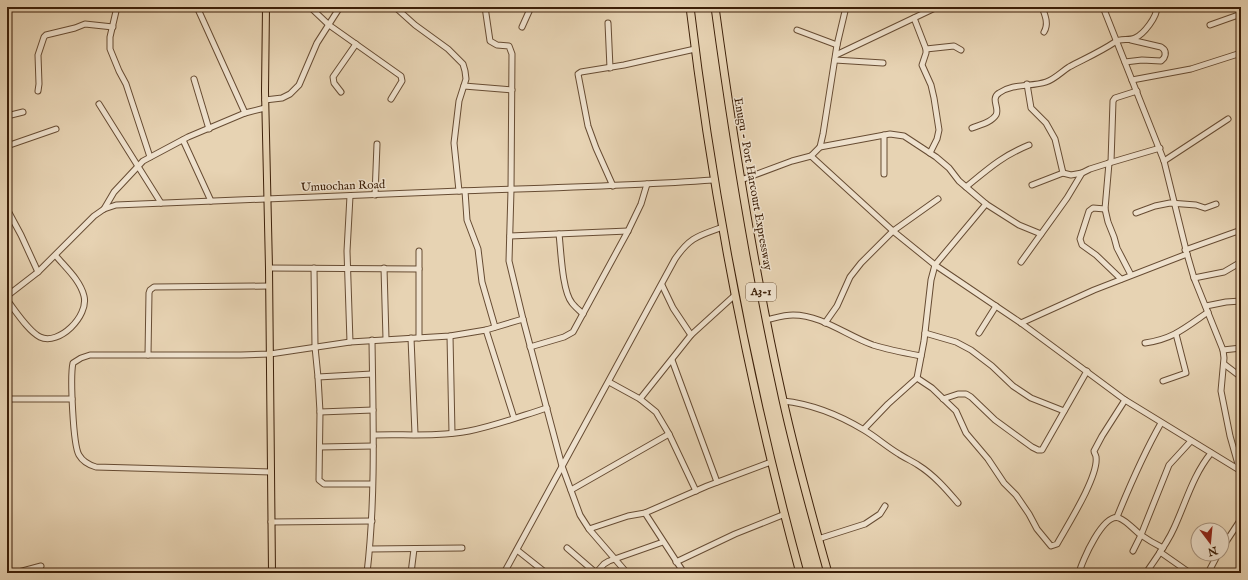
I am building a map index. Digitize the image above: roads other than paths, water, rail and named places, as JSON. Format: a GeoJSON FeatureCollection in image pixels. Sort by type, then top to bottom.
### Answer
{"type":"FeatureCollection","features":[{"type":"Feature","properties":{"kind":"highway","name":"A3-1"},"geometry":{"type":"LineString","coordinates":[[690,7],[714,180],[735,295],[749,366],[800,573]]}},
{"type":"Feature","properties":{"kind":"highway","name":"Enugu - Port Harcourt Expressway"},"geometry":{"type":"LineString","coordinates":[[715,7],[730,120],[766,320],[783,401],[828,573]]}},
{"type":"Feature","properties":{"kind":"main road"},"geometry":{"type":"LineString","coordinates":[[266,7],[265,108],[268,198],[272,573]]}},
{"type":"Feature","properties":{"kind":"street"},"geometry":{"type":"LineString","coordinates":[[117,7],[110,37],[110,49],[126,84],[150,157]]}},
{"type":"Feature","properties":{"kind":"street"},"geometry":{"type":"LineString","coordinates":[[197,7],[245,113]]}},
{"type":"Feature","properties":{"kind":"street"},"geometry":{"type":"LineString","coordinates":[[310,7],[329,25],[401,76],[402,81],[391,99]]}},
{"type":"Feature","properties":{"kind":"street"},"geometry":{"type":"LineString","coordinates":[[265,100],[282,98],[295,90],[299,85],[317,43],[340,7]]}},
{"type":"Feature","properties":{"kind":"street"},"geometry":{"type":"LineString","coordinates":[[395,7],[415,25],[448,49],[463,64],[466,70],[466,79],[459,101],[454,143],[459,191]]}},
{"type":"Feature","properties":{"kind":"street"},"geometry":{"type":"LineString","coordinates":[[485,7],[490,41],[497,45],[507,45],[511,48],[512,54],[509,260],[530,347],[562,466],[580,515],[589,529],[627,573]]}},
{"type":"Feature","properties":{"kind":"street"},"geometry":{"type":"LineString","coordinates":[[522,27],[531,7]]}},
{"type":"Feature","properties":{"kind":"street"},"geometry":{"type":"LineString","coordinates":[[741,180],[792,161],[811,156],[820,146],[837,45],[846,7]]}},
{"type":"Feature","properties":{"kind":"street"},"geometry":{"type":"LineString","coordinates":[[836,57],[937,7]]}},
{"type":"Feature","properties":{"kind":"street"},"geometry":{"type":"LineString","coordinates":[[1042,7],[1046,23],[1044,32]]}},
{"type":"Feature","properties":{"kind":"street"},"geometry":{"type":"LineString","coordinates":[[1102,7],[1160,148],[1194,278],[1223,350],[1224,364],[1221,391],[1230,436],[1241,471]]}},
{"type":"Feature","properties":{"kind":"street"},"geometry":{"type":"LineString","coordinates":[[972,128],[988,122],[996,116],[995,100],[998,94],[1005,90],[1027,84],[1039,84],[1048,81],[1069,68],[1104,50],[1117,41],[1136,38],[1149,25],[1155,16],[1157,7]]}},
{"type":"Feature","properties":{"kind":"street"},"geometry":{"type":"LineString","coordinates":[[1210,25],[1241,14]]}},
{"type":"Feature","properties":{"kind":"street"},"geometry":{"type":"LineString","coordinates":[[914,18],[926,49],[922,65],[931,85],[939,130],[937,139],[930,153]]}},
{"type":"Feature","properties":{"kind":"street"},"geometry":{"type":"LineString","coordinates":[[608,23],[610,68]]}},
{"type":"Feature","properties":{"kind":"street"},"geometry":{"type":"LineString","coordinates":[[38,91],[38,55],[46,35],[85,24],[113,27]]}},
{"type":"Feature","properties":{"kind":"street"},"geometry":{"type":"LineString","coordinates":[[797,30],[837,45]]}},
{"type":"Feature","properties":{"kind":"street"},"geometry":{"type":"LineString","coordinates":[[1125,62],[1142,60],[1161,61],[1166,54],[1165,50],[1161,46],[1128,40]]}},
{"type":"Feature","properties":{"kind":"street"},"geometry":{"type":"LineString","coordinates":[[341,92],[334,83],[333,77],[356,44]]}},
{"type":"Feature","properties":{"kind":"street"},"geometry":{"type":"LineString","coordinates":[[926,49],[954,46],[961,50]]}},
{"type":"Feature","properties":{"kind":"street"},"geometry":{"type":"LineString","coordinates":[[613,186],[588,126],[578,74],[581,72],[610,68],[695,49]]}},
{"type":"Feature","properties":{"kind":"street"},"geometry":{"type":"LineString","coordinates":[[1132,80],[1191,69],[1241,53]]}},
{"type":"Feature","properties":{"kind":"street"},"geometry":{"type":"LineString","coordinates":[[836,57],[883,63]]}},
{"type":"Feature","properties":{"kind":"street"},"geometry":{"type":"LineString","coordinates":[[194,79],[209,129]]}},
{"type":"Feature","properties":{"kind":"street"},"geometry":{"type":"LineString","coordinates":[[1027,84],[1031,108],[1046,123],[1055,139],[1063,173]]}},
{"type":"Feature","properties":{"kind":"street"},"geometry":{"type":"LineString","coordinates":[[464,86],[512,90]]}},
{"type":"Feature","properties":{"kind":"street"},"geometry":{"type":"LineString","coordinates":[[1131,275],[1117,248],[1105,209],[1110,162],[1113,101],[1115,98],[1137,92]]}},
{"type":"Feature","properties":{"kind":"street"},"geometry":{"type":"LineString","coordinates":[[99,104],[161,203]]}},
{"type":"Feature","properties":{"kind":"street"},"geometry":{"type":"LineString","coordinates":[[104,209],[114,192],[138,166],[150,157],[183,140],[245,113],[265,108]]}},
{"type":"Feature","properties":{"kind":"street"},"geometry":{"type":"LineString","coordinates":[[7,116],[23,112]]}},
{"type":"Feature","properties":{"kind":"street"},"geometry":{"type":"LineString","coordinates":[[1164,161],[1228,119]]}},
{"type":"Feature","properties":{"kind":"street"},"geometry":{"type":"LineString","coordinates":[[7,146],[56,129]]}},
{"type":"Feature","properties":{"kind":"street"},"geometry":{"type":"LineString","coordinates":[[820,146],[884,135],[897,134],[904,136],[930,153],[949,168],[966,187],[986,204],[1019,225],[1041,234]]}},
{"type":"Feature","properties":{"kind":"street"},"geometry":{"type":"LineString","coordinates":[[884,135],[884,174]]}},
{"type":"Feature","properties":{"kind":"street"},"geometry":{"type":"LineString","coordinates":[[183,140],[211,201]]}},
{"type":"Feature","properties":{"kind":"street"},"geometry":{"type":"LineString","coordinates":[[375,195],[377,144]]}},
{"type":"Feature","properties":{"kind":"street"},"geometry":{"type":"LineString","coordinates":[[966,187],[998,160],[1029,145]]}},
{"type":"Feature","properties":{"kind":"street"},"geometry":{"type":"LineString","coordinates":[[1032,185],[1063,173],[1071,175],[1082,173],[1110,162],[1160,148]]}},
{"type":"Feature","properties":{"kind":"street"},"geometry":{"type":"LineString","coordinates":[[811,156],[893,231],[935,265],[1021,323],[1125,400],[1241,471]]}},
{"type":"Feature","properties":{"kind":"street"},"geometry":{"type":"LineString","coordinates":[[1021,262],[1076,184],[1082,173]]}},
{"type":"Feature","properties":{"kind":"street"},"geometry":{"type":"LineString","coordinates":[[1071,175],[1076,184]]}},
{"type":"Feature","properties":{"kind":"street","name":"Umuochan Road"},"geometry":{"type":"LineString","coordinates":[[7,296],[56,256],[94,216],[104,209],[116,205],[613,186],[714,180]]}},
{"type":"Feature","properties":{"kind":"street"},"geometry":{"type":"LineString","coordinates":[[530,347],[569,336],[573,332],[628,231],[641,204],[647,184]]}},
{"type":"Feature","properties":{"kind":"street"},"geometry":{"type":"LineString","coordinates":[[465,191],[467,220],[478,249],[482,282],[495,328]]}},
{"type":"Feature","properties":{"kind":"street"},"geometry":{"type":"LineString","coordinates":[[350,196],[347,238],[350,342]]}},
{"type":"Feature","properties":{"kind":"street"},"geometry":{"type":"LineString","coordinates":[[825,322],[839,302],[850,277],[861,263],[893,231],[938,198]]}},
{"type":"Feature","properties":{"kind":"street"},"geometry":{"type":"LineString","coordinates":[[864,430],[888,404],[917,378],[925,333],[931,280],[935,265],[986,204]]}},
{"type":"Feature","properties":{"kind":"street"},"geometry":{"type":"LineString","coordinates":[[1136,213],[1165,204],[1196,205],[1205,208],[1216,204]]}},
{"type":"Feature","properties":{"kind":"street"},"geometry":{"type":"LineString","coordinates":[[1105,209],[1093,208],[1089,211],[1080,239],[1082,245],[1096,255],[1121,279]]}},
{"type":"Feature","properties":{"kind":"street"},"geometry":{"type":"LineString","coordinates":[[7,210],[21,235],[38,272]]}},
{"type":"Feature","properties":{"kind":"street"},"geometry":{"type":"LineString","coordinates":[[504,573],[675,259],[687,244],[698,236],[723,227]]}},
{"type":"Feature","properties":{"kind":"street"},"geometry":{"type":"LineString","coordinates":[[1021,323],[1094,290],[1241,230]]}},
{"type":"Feature","properties":{"kind":"street"},"geometry":{"type":"LineString","coordinates":[[510,236],[628,231]]}},
{"type":"Feature","properties":{"kind":"street"},"geometry":{"type":"LineString","coordinates":[[559,234],[565,284],[571,302],[583,314]]}},
{"type":"Feature","properties":{"kind":"street"},"geometry":{"type":"LineString","coordinates":[[419,251],[419,338]]}},
{"type":"Feature","properties":{"kind":"street"},"geometry":{"type":"LineString","coordinates":[[7,300],[36,335],[41,338],[56,337],[65,332],[81,315],[85,304],[84,297],[78,284],[56,256]]}},
{"type":"Feature","properties":{"kind":"street"},"geometry":{"type":"LineString","coordinates":[[1194,278],[1224,272],[1241,262]]}},
{"type":"Feature","properties":{"kind":"street"},"geometry":{"type":"LineString","coordinates":[[269,268],[419,269]]}},
{"type":"Feature","properties":{"kind":"street"},"geometry":{"type":"LineString","coordinates":[[314,268],[315,347],[320,412],[319,476],[324,484],[372,484]]}},
{"type":"Feature","properties":{"kind":"street"},"geometry":{"type":"LineString","coordinates":[[384,268],[386,339]]}},
{"type":"Feature","properties":{"kind":"street"},"geometry":{"type":"LineString","coordinates":[[662,285],[691,335]]}},
{"type":"Feature","properties":{"kind":"street"},"geometry":{"type":"LineString","coordinates":[[148,355],[149,293],[152,288],[269,286]]}},
{"type":"Feature","properties":{"kind":"street"},"geometry":{"type":"LineString","coordinates":[[640,399],[691,335],[735,295]]}},
{"type":"Feature","properties":{"kind":"street"},"geometry":{"type":"LineString","coordinates":[[1145,343],[1163,340],[1176,334],[1207,309],[1226,302],[1241,301]]}},
{"type":"Feature","properties":{"kind":"street"},"geometry":{"type":"LineString","coordinates":[[979,333],[996,306]]}},
{"type":"Feature","properties":{"kind":"street"},"geometry":{"type":"LineString","coordinates":[[766,320],[795,315],[825,322],[874,346],[921,356]]}},
{"type":"Feature","properties":{"kind":"street"},"geometry":{"type":"LineString","coordinates":[[271,472],[96,467],[90,465],[80,457],[76,447],[72,399],[73,363],[76,360],[90,355],[241,356],[270,354],[350,342],[450,336],[495,328],[523,319]]}},
{"type":"Feature","properties":{"kind":"street"},"geometry":{"type":"LineString","coordinates":[[486,330],[514,418]]}},
{"type":"Feature","properties":{"kind":"street"},"geometry":{"type":"LineString","coordinates":[[925,333],[956,342],[971,350],[992,366],[1013,386],[1031,398],[1064,411]]}},
{"type":"Feature","properties":{"kind":"street"},"geometry":{"type":"LineString","coordinates":[[1163,381],[1186,372],[1176,334]]}},
{"type":"Feature","properties":{"kind":"street"},"geometry":{"type":"LineString","coordinates":[[450,336],[452,433]]}},
{"type":"Feature","properties":{"kind":"street"},"geometry":{"type":"LineString","coordinates":[[411,338],[415,434]]}},
{"type":"Feature","properties":{"kind":"street"},"geometry":{"type":"LineString","coordinates":[[367,573],[372,521],[374,435],[372,340]]}},
{"type":"Feature","properties":{"kind":"street"},"geometry":{"type":"LineString","coordinates":[[1223,350],[1241,348]]}},
{"type":"Feature","properties":{"kind":"street"},"geometry":{"type":"LineString","coordinates":[[672,360],[717,482]]}},
{"type":"Feature","properties":{"kind":"street"},"geometry":{"type":"LineString","coordinates":[[1224,364],[1241,377]]}},
{"type":"Feature","properties":{"kind":"street"},"geometry":{"type":"LineString","coordinates":[[943,399],[958,394],[966,394],[995,420],[1038,450],[1042,450],[1087,371]]}},
{"type":"Feature","properties":{"kind":"street"},"geometry":{"type":"LineString","coordinates":[[318,377],[372,374]]}},
{"type":"Feature","properties":{"kind":"street"},"geometry":{"type":"LineString","coordinates":[[917,378],[932,388],[956,411],[966,433],[988,459],[1004,483],[1016,495],[1037,529],[1051,546],[1057,544],[1080,503],[1095,466],[1096,458],[1094,451],[1125,400]]}},
{"type":"Feature","properties":{"kind":"street"},"geometry":{"type":"LineString","coordinates":[[609,382],[640,399],[656,412],[669,434],[696,490]]}},
{"type":"Feature","properties":{"kind":"street"},"geometry":{"type":"LineString","coordinates":[[7,399],[72,399]]}},
{"type":"Feature","properties":{"kind":"street"},"geometry":{"type":"LineString","coordinates":[[783,401],[799,402],[830,412],[864,430],[932,475],[944,486],[958,503]]}},
{"type":"Feature","properties":{"kind":"street"},"geometry":{"type":"LineString","coordinates":[[374,435],[452,433],[481,428],[546,408]]}},
{"type":"Feature","properties":{"kind":"street"},"geometry":{"type":"LineString","coordinates":[[320,412],[373,410]]}},
{"type":"Feature","properties":{"kind":"street"},"geometry":{"type":"LineString","coordinates":[[1117,517],[1144,453],[1161,423]]}},
{"type":"Feature","properties":{"kind":"street"},"geometry":{"type":"LineString","coordinates":[[571,490],[669,434]]}},
{"type":"Feature","properties":{"kind":"street"},"geometry":{"type":"LineString","coordinates":[[1133,551],[1170,465],[1191,441]]}},
{"type":"Feature","properties":{"kind":"street"},"geometry":{"type":"LineString","coordinates":[[320,447],[373,446]]}},
{"type":"Feature","properties":{"kind":"street"},"geometry":{"type":"LineString","coordinates":[[1146,573],[1176,526],[1188,494],[1202,464],[1212,453]]}},
{"type":"Feature","properties":{"kind":"street"},"geometry":{"type":"LineString","coordinates":[[589,529],[628,516],[645,513],[696,490],[772,462]]}},
{"type":"Feature","properties":{"kind":"street"},"geometry":{"type":"LineString","coordinates":[[818,539],[865,524],[880,514],[885,506]]}},
{"type":"Feature","properties":{"kind":"street"},"geometry":{"type":"LineString","coordinates":[[645,513],[684,573]]}},
{"type":"Feature","properties":{"kind":"street"},"geometry":{"type":"LineString","coordinates":[[676,562],[735,534],[785,514]]}},
{"type":"Feature","properties":{"kind":"street"},"geometry":{"type":"LineString","coordinates":[[1079,573],[1085,554],[1108,520],[1113,517],[1117,517],[1122,520],[1190,573]]}},
{"type":"Feature","properties":{"kind":"street"},"geometry":{"type":"LineString","coordinates":[[1230,536],[1241,519]]}},
{"type":"Feature","properties":{"kind":"street"},"geometry":{"type":"LineString","coordinates":[[271,522],[372,521]]}},
{"type":"Feature","properties":{"kind":"street"},"geometry":{"type":"LineString","coordinates":[[567,548],[596,573],[604,564],[663,542]]}},
{"type":"Feature","properties":{"kind":"street"},"geometry":{"type":"LineString","coordinates":[[370,549],[462,548]]}},
{"type":"Feature","properties":{"kind":"street"},"geometry":{"type":"LineString","coordinates":[[411,573],[414,549]]}},
{"type":"Feature","properties":{"kind":"street"},"geometry":{"type":"LineString","coordinates":[[517,550],[546,573]]}},
{"type":"Feature","properties":{"kind":"street"},"geometry":{"type":"LineString","coordinates":[[1208,573],[1214,562]]}},
{"type":"Feature","properties":{"kind":"street"},"geometry":{"type":"LineString","coordinates":[[15,573],[41,566]]}}]}
